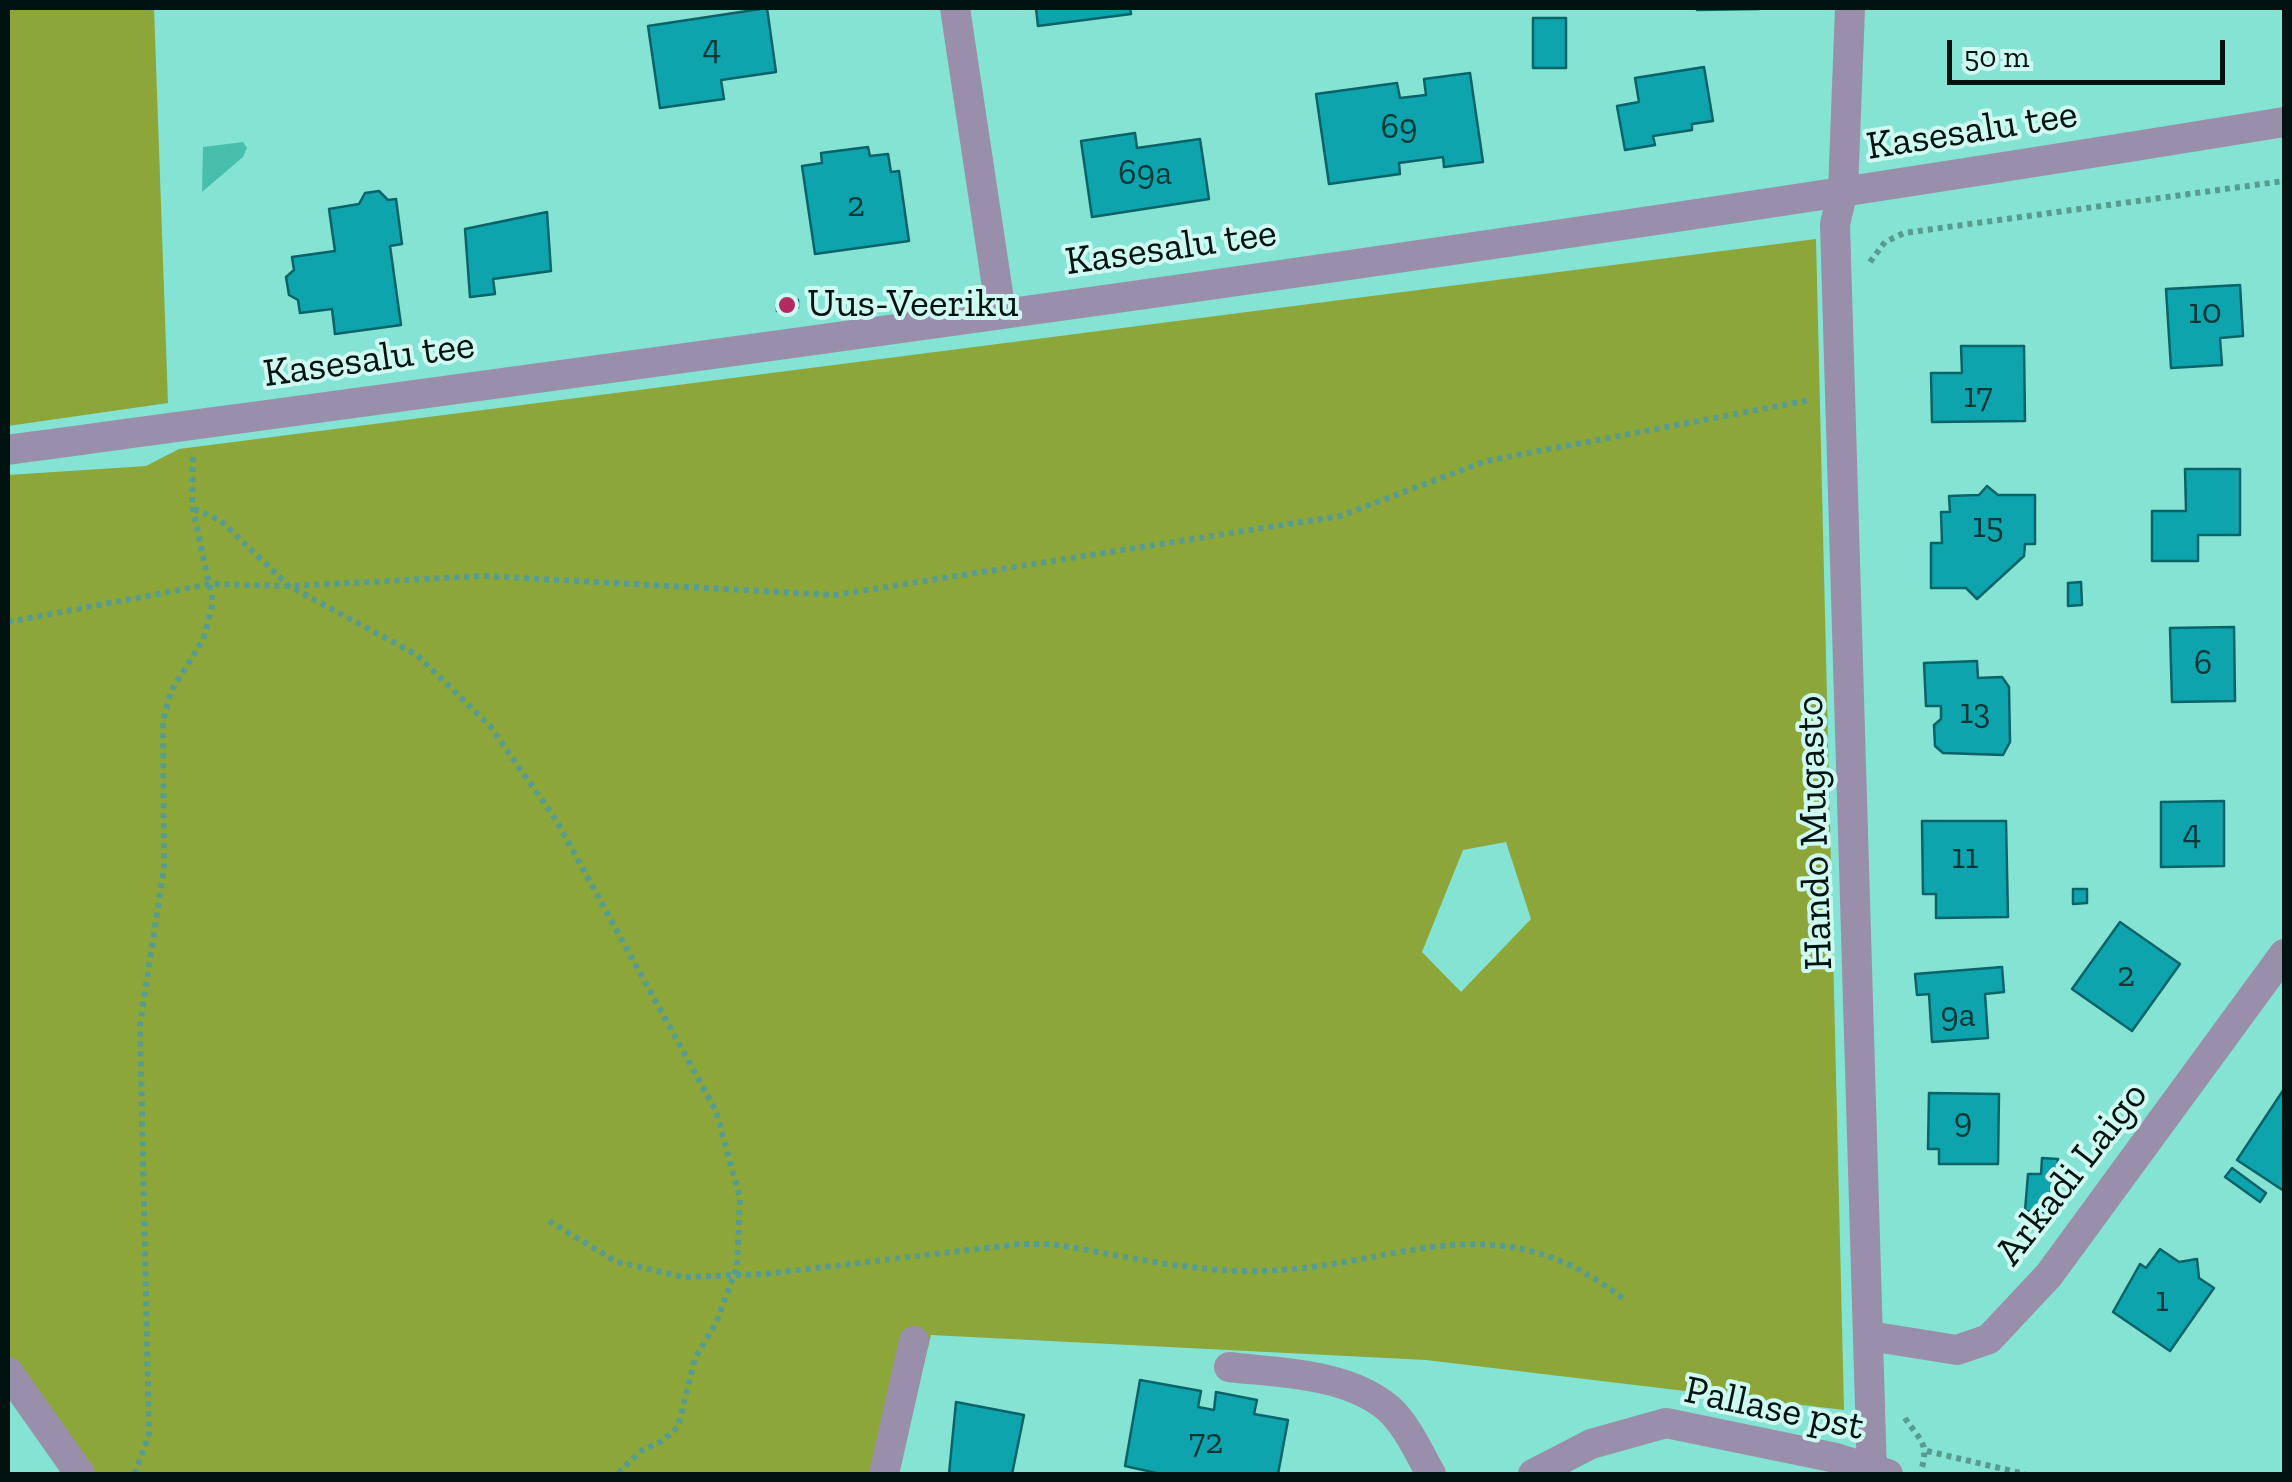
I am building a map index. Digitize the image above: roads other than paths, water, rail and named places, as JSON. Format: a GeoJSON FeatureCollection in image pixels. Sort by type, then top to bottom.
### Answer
{"type":"FeatureCollection","features":[{"type":"Feature","properties":{"kind":"street"},"geometry":{"type":"LineString","coordinates":[[955,8],[1000,313]]}},
{"type":"Feature","properties":{"kind":"street","name":"Hando Mugasto"},"geometry":{"type":"LineString","coordinates":[[1850,8],[1843,190],[1835,224],[1877,1473]]}},
{"type":"Feature","properties":{"kind":"street","name":"Kasesalu tee"},"geometry":{"type":"LineString","coordinates":[[8,450],[1000,313],[2284,122]]}},
{"type":"Feature","properties":{"kind":"street","name":"Arkadi Laigo"},"geometry":{"type":"LineString","coordinates":[[1870,1336],[1958,1350],[1989,1339],[2048,1275],[2284,954]]}},
{"type":"Feature","properties":{"kind":"street"},"geometry":{"type":"LineString","coordinates":[[884,1474],[914,1341]]}},
{"type":"Feature","properties":{"kind":"street"},"geometry":{"type":"LineString","coordinates":[[1229,1367],[1320,1378],[1365,1394],[1389,1409],[1431,1474]]}},
{"type":"Feature","properties":{"kind":"street"},"geometry":{"type":"LineString","coordinates":[[8,1372],[80,1474]]}},
{"type":"Feature","properties":{"kind":"street","name":"Pallase pst"},"geometry":{"type":"LineString","coordinates":[[1532,1474],[1592,1444],[1666,1423],[1836,1458],[1877,1473]]}},
{"type":"Feature","properties":{"kind":"place","name":"Uus-Veeriku"},"geometry":{"type":"Point","coordinates":[787,305]}}]}
